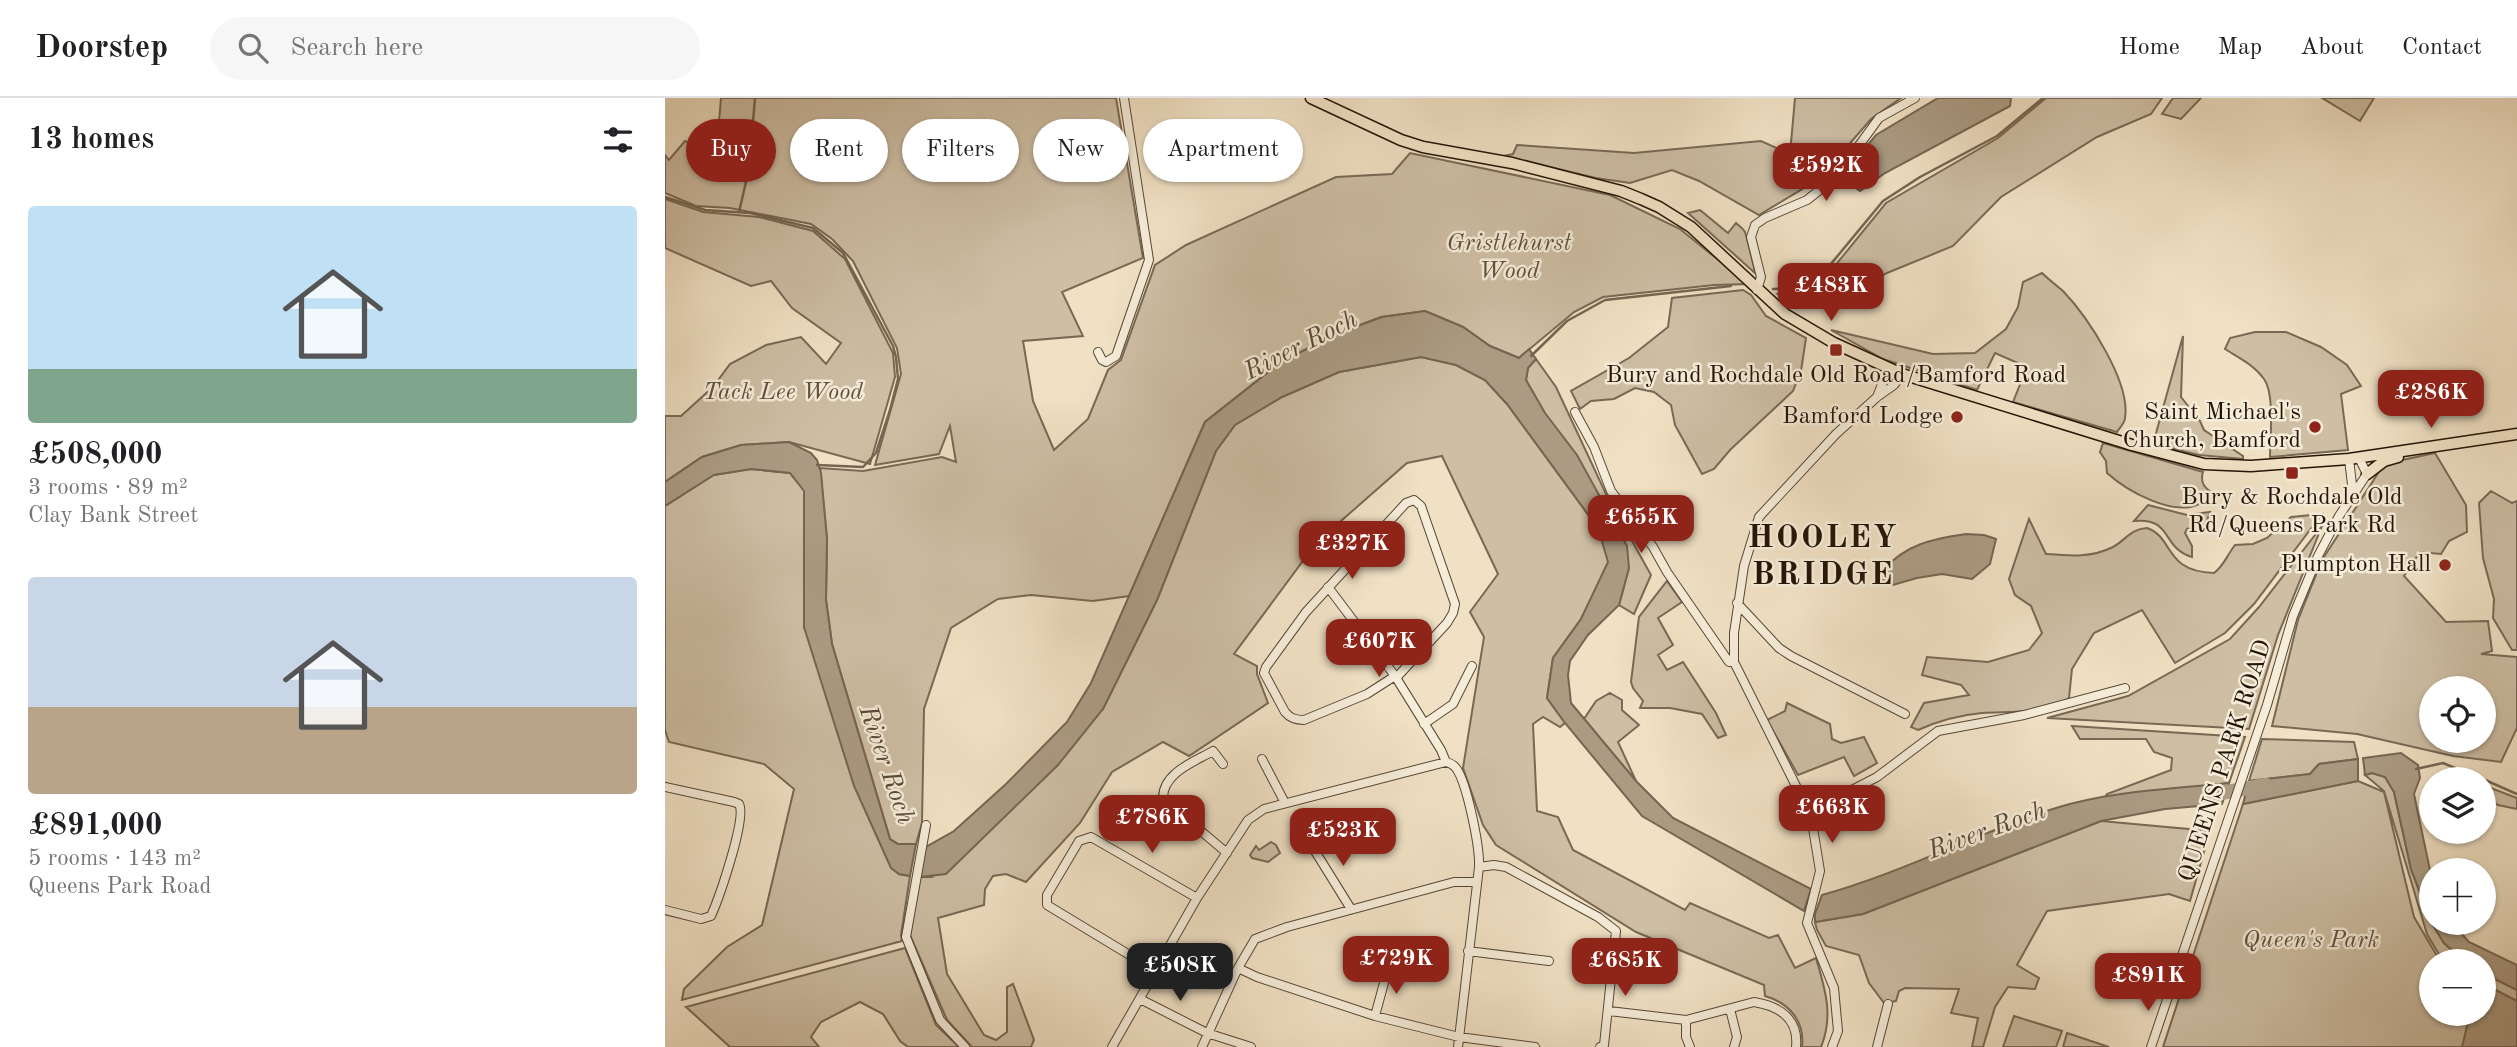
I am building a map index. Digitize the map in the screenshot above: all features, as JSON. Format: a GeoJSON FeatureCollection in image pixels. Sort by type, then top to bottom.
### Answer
{"type":"FeatureCollection","features":[{"type":"Feature","properties":{"kind":"main road"},"geometry":{"type":"LineString","coordinates":[[1311,98],[1423,148],[1512,163],[1621,191],[1660,207],[1691,227],[1785,314],[1834,343],[1902,374],[2132,445],[2204,464],[2251,466],[2354,458],[2517,433]]}},
{"type":"Feature","properties":{"kind":"main road"},"geometry":{"type":"LineString","coordinates":[[2367,474],[2384,461],[2433,450],[2444,444]]}},
{"type":"Feature","properties":{"kind":"street"},"geometry":{"type":"LineString","coordinates":[[1098,352],[1106,362],[1116,356],[1149,260],[1124,98]]}},
{"type":"Feature","properties":{"kind":"street"},"geometry":{"type":"LineString","coordinates":[[1757,290],[1761,277],[1751,237],[1755,225],[1807,200],[1825,186],[1836,177],[1879,118],[1915,98]]}},
{"type":"Feature","properties":{"kind":"street"},"geometry":{"type":"LineString","coordinates":[[1877,397],[1888,369]]}},
{"type":"Feature","properties":{"kind":"street"},"geometry":{"type":"LineString","coordinates":[[1832,1047],[1838,1031],[1833,988],[1807,923],[1820,871],[1818,849],[1806,807],[1734,662],[1737,603],[1751,541],[1764,509],[1836,434],[1894,385],[1902,374]]}},
{"type":"Feature","properties":{"kind":"street"},"geometry":{"type":"LineString","coordinates":[[1575,412],[1616,499],[1653,547],[1667,572],[1729,662],[1734,662]]}},
{"type":"Feature","properties":{"kind":"street"},"geometry":{"type":"LineString","coordinates":[[2354,458],[2367,474]]}},
{"type":"Feature","properties":{"kind":"street"},"geometry":{"type":"LineString","coordinates":[[2354,458],[2354,494]]}},
{"type":"Feature","properties":{"kind":"street","name":"QUEENS PARK ROAD"},"geometry":{"type":"LineString","coordinates":[[2151,1047],[2267,705],[2293,616],[2318,556],[2339,516],[2367,474]]}},
{"type":"Feature","properties":{"kind":"street"},"geometry":{"type":"LineString","coordinates":[[1414,500],[1418,502],[1453,594],[1455,609],[1447,623],[1395,677],[1367,694],[1304,720],[1294,719],[1285,712],[1265,678],[1266,667],[1328,587],[1406,503],[1414,500]]}},
{"type":"Feature","properties":{"kind":"street"},"geometry":{"type":"LineString","coordinates":[[1328,587],[1395,677],[1446,762],[1455,767],[1478,840],[1479,867],[1459,1042]]}},
{"type":"Feature","properties":{"kind":"street"},"geometry":{"type":"LineString","coordinates":[[1737,603],[1779,648],[1791,656],[1905,714]]}},
{"type":"Feature","properties":{"kind":"street"},"geometry":{"type":"LineString","coordinates":[[1423,724],[1453,704],[1472,666]]}},
{"type":"Feature","properties":{"kind":"street"},"geometry":{"type":"LineString","coordinates":[[1806,807],[1848,792],[1877,777],[1938,732],[2024,715],[2125,688]]}},
{"type":"Feature","properties":{"kind":"street"},"geometry":{"type":"LineString","coordinates":[[1223,764],[1213,751],[1174,773],[1165,786],[1163,799],[1227,853]]}},
{"type":"Feature","properties":{"kind":"street"},"geometry":{"type":"LineString","coordinates":[[1262,759],[1285,803]]}},
{"type":"Feature","properties":{"kind":"street"},"geometry":{"type":"LineString","coordinates":[[1112,1047],[1198,898],[1248,820],[1264,809],[1446,762]]}},
{"type":"Feature","properties":{"kind":"street"},"geometry":{"type":"LineString","coordinates":[[665,787],[734,802],[739,804],[742,813],[738,834],[711,916],[701,919],[665,910]]}},
{"type":"Feature","properties":{"kind":"street"},"geometry":{"type":"LineString","coordinates":[[926,825],[906,937],[940,1020],[965,1047]]}},
{"type":"Feature","properties":{"kind":"street"},"geometry":{"type":"LineString","coordinates":[[1156,971],[1047,905],[1047,895],[1079,841],[1091,837],[1198,898]]}},
{"type":"Feature","properties":{"kind":"street"},"geometry":{"type":"LineString","coordinates":[[1310,843],[1351,909]]}},
{"type":"Feature","properties":{"kind":"street"},"geometry":{"type":"LineString","coordinates":[[1479,867],[1506,867],[1598,917],[1616,931],[1609,1011],[1604,1045],[1600,1047]]}},
{"type":"Feature","properties":{"kind":"street"},"geometry":{"type":"LineString","coordinates":[[1202,1047],[1238,968],[1255,939],[1287,927],[1454,882],[1477,882]]}},
{"type":"Feature","properties":{"kind":"street"},"geometry":{"type":"LineString","coordinates":[[1468,951],[1549,961]]}},
{"type":"Feature","properties":{"kind":"street"},"geometry":{"type":"LineString","coordinates":[[1238,968],[1459,1042],[1535,1047]]}},
{"type":"Feature","properties":{"kind":"street"},"geometry":{"type":"LineString","coordinates":[[1375,1016],[1388,968]]}},
{"type":"Feature","properties":{"kind":"street"},"geometry":{"type":"LineString","coordinates":[[1140,999],[1207,1033],[1251,1047]]}},
{"type":"Feature","properties":{"kind":"street"},"geometry":{"type":"LineString","coordinates":[[1609,1011],[1686,1020],[1754,1002],[1780,1009],[1795,1030],[1796,1047]]}},
{"type":"Feature","properties":{"kind":"street"},"geometry":{"type":"LineString","coordinates":[[1877,1047],[1888,1004]]}},
{"type":"Feature","properties":{"kind":"street"},"geometry":{"type":"LineString","coordinates":[[1730,1009],[1737,1037],[1734,1047]]}},
{"type":"Feature","properties":{"kind":"street"},"geometry":{"type":"LineString","coordinates":[[1686,1020],[1686,1037],[1690,1047]]}},
{"type":"Feature","properties":{"kind":"green space","name":"Gristlehurst Wood"},"geometry":{"type":"Polygon","coordinates":[[[721,98],[1116,98],[1120,119],[1033,119],[1033,182],[1129,182],[1129,175],[1143,258],[1062,292],[1083,336],[1023,341],[1033,401],[1054,450],[1088,419],[1108,370],[1121,360],[1155,265],[1186,245],[1336,177],[1392,174],[1410,153],[1610,195],[1680,229],[1748,284],[1603,297],[1574,312],[1519,358],[1490,346],[1463,327],[1425,311],[1381,317],[1336,334],[1281,362],[1205,422],[1129,596],[1093,601],[1031,595],[998,599],[951,628],[924,709],[922,823],[916,844],[898,844],[890,839],[832,644],[826,600],[827,539],[820,468],[863,471],[942,457],[956,462],[950,426],[939,454],[875,465],[901,374],[897,348],[853,261],[832,239],[811,224],[730,208],[696,206],[665,193],[665,155],[669,160],[685,141],[686,182],[776,182],[776,119],[719,119],[721,98]]]}},
{"type":"Feature","properties":{"kind":"green space"},"geometry":{"type":"Polygon","coordinates":[[[1795,98],[1901,98],[1871,119],[1819,179],[1759,215],[1699,181],[1672,170],[1630,183],[1596,178],[1503,156],[1513,154],[1517,145],[1634,153],[1761,141],[1790,154],[1795,98]]]}},
{"type":"Feature","properties":{"kind":"green space"},"geometry":{"type":"Polygon","coordinates":[[[2046,98],[2162,98],[2151,114],[2097,137],[2001,197],[1953,246],[1887,273],[1843,299],[1795,308],[1778,294],[1796,292],[1821,283],[1886,203],[1998,138],[2046,98]]]}},
{"type":"Feature","properties":{"kind":"green space"},"geometry":{"type":"Polygon","coordinates":[[[2173,98],[2201,98],[2181,119],[2162,114],[2173,98]]]}},
{"type":"Feature","properties":{"kind":"green space"},"geometry":{"type":"Polygon","coordinates":[[[2322,98],[2374,98],[2360,121],[2322,98]]]}},
{"type":"Feature","properties":{"kind":"green space","name":"Tack Lee Wood"},"geometry":{"type":"Polygon","coordinates":[[[665,199],[703,212],[759,217],[813,231],[845,259],[893,353],[895,377],[870,464],[789,442],[741,445],[702,457],[665,482],[665,416],[681,416],[713,387],[730,364],[766,345],[801,337],[826,364],[841,343],[792,308],[771,281],[751,286],[665,248],[665,199]]]}},
{"type":"Feature","properties":{"kind":"green space"},"geometry":{"type":"Polygon","coordinates":[[[1700,210],[1728,233],[1736,223],[1743,229],[1755,273],[1688,213],[1700,210]]]}},
{"type":"Feature","properties":{"kind":"green space"},"geometry":{"type":"Polygon","coordinates":[[[2042,273],[2063,291],[2084,316],[2114,369],[2125,403],[2125,420],[2117,432],[2013,402],[2027,367],[1995,353],[1977,390],[1883,359],[1831,330],[1933,354],[1975,353],[2006,329],[2018,307],[2023,282],[2042,273]]]}},
{"type":"Feature","properties":{"kind":"green space"},"geometry":{"type":"Polygon","coordinates":[[[1743,290],[1751,295],[1766,316],[1806,338],[1801,371],[1793,391],[1730,450],[1714,469],[1702,474],[1675,425],[1671,405],[1654,392],[1635,388],[1614,399],[1591,401],[1580,409],[1571,391],[1629,358],[1668,327],[1672,298],[1743,290]]]}},
{"type":"Feature","properties":{"kind":"green space"},"geometry":{"type":"Polygon","coordinates":[[[2255,332],[2286,332],[2321,347],[2347,365],[2361,386],[2341,394],[2348,450],[2270,457],[2271,405],[2267,386],[2256,370],[2225,349],[2230,338],[2255,332]]]}},
{"type":"Feature","properties":{"kind":"green space"},"geometry":{"type":"Polygon","coordinates":[[[2183,336],[2181,397],[2204,430],[2243,456],[2243,459],[2199,455],[2153,444],[2183,336]]]}},
{"type":"Feature","properties":{"kind":"green space"},"geometry":{"type":"Polygon","coordinates":[[[1421,357],[1456,365],[1485,380],[1507,404],[1598,528],[1609,562],[1581,619],[1553,658],[1547,698],[1565,723],[1560,727],[1543,717],[1533,724],[1537,811],[1558,817],[1573,850],[1685,910],[1690,903],[1769,938],[1778,935],[1795,968],[1816,958],[1828,1013],[1821,1047],[1802,1047],[1801,1029],[1794,1014],[1781,1003],[1765,996],[1764,985],[1636,932],[1496,845],[1483,825],[1463,768],[1484,637],[1470,612],[1498,574],[1442,456],[1407,463],[1317,542],[1234,654],[1257,666],[1257,674],[1268,703],[1189,756],[1163,742],[1112,772],[1080,823],[1026,882],[1006,874],[993,876],[985,889],[984,905],[938,918],[947,974],[984,1035],[996,1040],[1007,1032],[1007,987],[1013,984],[1034,1040],[1031,1047],[972,1047],[947,1020],[910,935],[920,877],[932,877],[1103,709],[1157,600],[1216,451],[1235,425],[1282,397],[1339,372],[1421,357]]]}},
{"type":"Feature","properties":{"kind":"green space"},"geometry":{"type":"Polygon","coordinates":[[[1536,359],[1556,387],[1606,494],[1651,575],[1634,614],[1619,605],[1629,568],[1526,380],[1528,368],[1536,359]]]}},
{"type":"Feature","properties":{"kind":"green space"},"geometry":{"type":"Polygon","coordinates":[[[2103,443],[2203,472],[2203,484],[2211,492],[2201,503],[2188,507],[2164,505],[2151,500],[2107,473],[2106,461],[2100,452],[2103,443]]]}},
{"type":"Feature","properties":{"kind":"green space"},"geometry":{"type":"Polygon","coordinates":[[[2435,453],[2466,505],[2467,532],[2449,541],[2441,554],[2420,552],[2404,576],[2446,622],[2488,621],[2492,651],[2481,654],[2517,657],[2517,728],[2501,762],[2440,753],[2496,753],[2496,676],[2419,676],[2419,748],[2357,734],[2272,726],[2298,620],[2322,560],[2384,464],[2435,453]]]}},
{"type":"Feature","properties":{"kind":"green space"},"geometry":{"type":"Polygon","coordinates":[[[751,469],[790,473],[805,491],[804,627],[899,874],[910,876],[902,941],[682,1000],[684,989],[727,947],[762,925],[794,789],[764,764],[669,742],[665,730],[665,506],[713,475],[751,469]]]}},
{"type":"Feature","properties":{"kind":"green space"},"geometry":{"type":"Polygon","coordinates":[[[2491,491],[2512,503],[2517,501],[2517,650],[2512,650],[2493,618],[2494,599],[2483,558],[2479,503],[2491,491]]]}},
{"type":"Feature","properties":{"kind":"green space"},"geometry":{"type":"Polygon","coordinates":[[[2148,505],[2187,515],[2210,512],[2205,526],[2187,529],[2185,533],[2192,546],[2192,557],[2175,547],[2155,524],[2134,521],[2148,505]]]}},
{"type":"Feature","properties":{"kind":"green space"},"geometry":{"type":"Polygon","coordinates":[[[2322,514],[2254,604],[2225,633],[2175,663],[2142,610],[2094,633],[2072,669],[2069,698],[2038,710],[1966,715],[1918,730],[1911,727],[1924,703],[1969,695],[1961,685],[1922,675],[1927,657],[1988,662],[2029,650],[2042,633],[2031,606],[2015,595],[2009,579],[2029,519],[2046,554],[2072,556],[2097,553],[2113,547],[2136,530],[2147,528],[2162,539],[2178,561],[2186,567],[2214,573],[2235,545],[2253,544],[2267,538],[2291,517],[2322,514]]]}},
{"type":"Feature","properties":{"kind":"green space"},"geometry":{"type":"Polygon","coordinates":[[[2322,526],[2278,635],[2249,729],[2047,718],[2128,696],[2230,639],[2259,607],[2322,526]]]}},
{"type":"Feature","properties":{"kind":"green space"},"geometry":{"type":"Polygon","coordinates":[[[1667,581],[1682,602],[1658,618],[1673,645],[1658,655],[1667,670],[1683,662],[1716,713],[1726,735],[1718,738],[1702,714],[1670,708],[1640,708],[1643,701],[1631,682],[1639,617],[1667,581]]]}},
{"type":"Feature","properties":{"kind":"green space"},"geometry":{"type":"Polygon","coordinates":[[[1610,693],[1622,700],[1622,710],[1639,725],[1618,742],[1636,781],[1584,719],[1596,701],[1610,693]]]}},
{"type":"Feature","properties":{"kind":"green space"},"geometry":{"type":"Polygon","coordinates":[[[1787,703],[1830,724],[1832,739],[1841,743],[1864,737],[1877,763],[1854,776],[1844,757],[1798,775],[1767,720],[1785,711],[1787,703]]]}},
{"type":"Feature","properties":{"kind":"green space"},"geometry":{"type":"Polygon","coordinates":[[[2072,726],[2245,737],[2229,783],[2105,797],[2171,770],[2172,758],[2154,752],[2146,739],[2080,739],[2072,726]]]}},
{"type":"Feature","properties":{"kind":"green space"},"geometry":{"type":"Polygon","coordinates":[[[2262,739],[2354,742],[2358,759],[2319,764],[2310,774],[2249,781],[2262,739]]]}},
{"type":"Feature","properties":{"kind":"green space"},"geometry":{"type":"Polygon","coordinates":[[[2372,773],[2385,777],[2394,792],[2411,869],[2419,891],[2419,907],[2384,791],[2365,775],[2372,773]]]}},
{"type":"Feature","properties":{"kind":"green space","name":"Queen's Park"},"geometry":{"type":"Polygon","coordinates":[[[2358,781],[2384,792],[2414,917],[2419,925],[2419,935],[2425,935],[2433,949],[2419,949],[2419,1026],[2496,1026],[2496,980],[2517,990],[2517,1047],[2163,1047],[2243,804],[2358,781]]]}},
{"type":"Feature","properties":{"kind":"green space"},"geometry":{"type":"Polygon","coordinates":[[[2496,790],[2517,798],[2517,809],[2498,805],[2496,790]]]}},
{"type":"Feature","properties":{"kind":"green space"},"geometry":{"type":"Polygon","coordinates":[[[2101,821],[2210,831],[2190,901],[2169,894],[2047,911],[2017,965],[2039,978],[2035,989],[2008,987],[1995,1007],[1983,1047],[1972,1047],[1978,1018],[1951,1013],[1959,989],[1905,988],[1899,991],[1896,1001],[1884,1003],[1869,983],[1859,955],[1826,946],[1817,930],[1815,922],[1863,914],[2101,821]]]}},
{"type":"Feature","properties":{"kind":"green space"},"geometry":{"type":"Polygon","coordinates":[[[1271,842],[1280,853],[1268,862],[1252,858],[1250,855],[1256,846],[1259,850],[1271,842]]]}},
{"type":"Feature","properties":{"kind":"green space"},"geometry":{"type":"Polygon","coordinates":[[[2428,935],[2439,935],[2451,949],[2436,949],[2428,935]]]}},
{"type":"Feature","properties":{"kind":"green space"},"geometry":{"type":"Polygon","coordinates":[[[905,948],[936,1025],[959,1047],[908,1047],[900,1041],[883,1014],[860,1002],[821,1022],[811,1037],[819,1047],[730,1047],[686,1007],[905,948]]]}},
{"type":"Feature","properties":{"kind":"green space"},"geometry":{"type":"Polygon","coordinates":[[[2014,1016],[2062,1031],[2056,1047],[2003,1047],[2014,1016]]]}},
{"type":"Feature","properties":{"kind":"green space"},"geometry":{"type":"Polygon","coordinates":[[[2067,1033],[2109,1047],[2063,1047],[2067,1033]]]}},
{"type":"Feature","properties":{"kind":"shaded area"},"geometry":{"type":"Polygon","coordinates":[[[1938,98],[2011,98],[2010,106],[1885,173],[1860,191],[1841,178],[1876,135],[1938,98]]]}},
{"type":"Feature","properties":{"kind":"shaded area"},"geometry":{"type":"Polygon","coordinates":[[[1425,311],[1463,327],[1490,346],[1519,358],[1529,349],[1536,359],[1528,368],[1526,380],[1545,413],[1577,455],[1627,546],[1629,568],[1619,605],[1588,635],[1570,661],[1568,675],[1571,703],[1636,781],[1673,818],[1811,889],[1804,911],[1642,816],[1547,698],[1553,658],[1581,619],[1608,562],[1598,528],[1507,404],[1485,380],[1456,365],[1421,357],[1339,372],[1282,397],[1235,425],[1216,451],[1157,600],[1103,709],[1058,765],[946,874],[920,877],[926,847],[954,831],[1006,784],[1067,722],[1091,683],[1205,422],[1281,362],[1336,334],[1382,317],[1425,311]]]}},
{"type":"Feature","properties":{"kind":"shaded area"},"geometry":{"type":"Polygon","coordinates":[[[789,442],[811,453],[817,460],[821,473],[827,539],[826,600],[832,644],[890,839],[898,844],[916,844],[910,876],[899,874],[891,868],[854,786],[804,627],[804,491],[790,473],[751,469],[714,475],[665,506],[665,482],[702,457],[741,445],[789,442]]]}},
{"type":"Feature","properties":{"kind":"shaded area"},"geometry":{"type":"Polygon","coordinates":[[[1966,534],[1996,539],[1990,564],[1972,579],[1942,574],[1893,585],[1883,581],[1882,571],[1910,549],[1942,538],[1966,534]]]}},
{"type":"Feature","properties":{"kind":"shaded area"},"geometry":{"type":"Polygon","coordinates":[[[2401,753],[2418,765],[2419,781],[2414,794],[2419,818],[2419,844],[2424,844],[2427,858],[2419,858],[2419,890],[2411,869],[2394,792],[2385,777],[2372,773],[2365,775],[2363,758],[2401,753]]]}},
{"type":"Feature","properties":{"kind":"shaded area"},"geometry":{"type":"Polygon","coordinates":[[[2358,759],[2358,781],[2243,804],[2249,781],[2310,774],[2319,764],[2358,759]]]}},
{"type":"Feature","properties":{"kind":"shaded area"},"geometry":{"type":"Polygon","coordinates":[[[2229,783],[2222,804],[2165,809],[2101,821],[1863,914],[1815,922],[1822,895],[1881,876],[2026,818],[2077,802],[2120,794],[2229,783]]]}},
{"type":"Feature","properties":{"kind":"shaded area"},"geometry":{"type":"Polygon","coordinates":[[[2439,935],[2463,935],[2469,942],[2484,949],[2451,949],[2439,935]]]}},
{"type":"Feature","properties":{"kind":"shaded area"},"geometry":{"type":"Polygon","coordinates":[[[2496,955],[2517,965],[2517,990],[2496,980],[2496,955]]]}},
{"type":"Feature","properties":{"kind":"shaded area"},"geometry":{"type":"Polygon","coordinates":[[[2496,990],[2517,1001],[2517,1047],[2462,1047],[2467,1026],[2496,1026],[2496,990]]]}},
{"type":"Feature","properties":{"kind":"waterway"},"geometry":{"type":"LineString","coordinates":[[739,212],[749,169],[755,98]]}},
{"type":"Feature","properties":{"kind":"waterway"},"geometry":{"type":"LineString","coordinates":[[1773,289],[1797,288],[1821,276],[1883,201],[1920,177],[1997,136],[2043,98]]}},
{"type":"Feature","properties":{"kind":"waterway"},"geometry":{"type":"LineString","coordinates":[[665,197],[705,210],[750,213],[813,228],[843,253],[893,346],[898,379],[876,453],[863,467],[817,465]]}},
{"type":"Feature","properties":{"kind":"waterway"},"geometry":{"type":"LineString","coordinates":[[1531,356],[1567,321],[1605,300],[1731,286]]}},
{"type":"Feature","properties":{"kind":"waterway"},"geometry":{"type":"LineString","coordinates":[[2425,767],[2443,763],[2453,767]]}},
{"type":"Feature","properties":{"kind":"waterway","name":"River Roch"},"geometry":{"type":"LineString","coordinates":[[2210,795],[2266,785]]}},
{"type":"Feature","properties":{"kind":"waterway"},"geometry":{"type":"LineString","coordinates":[[2496,785],[2517,794]]}},
{"type":"Feature","properties":{"kind":"place","name":"Bury and Rochdale Old Road/Bamford Road"},"geometry":{"type":"Point","coordinates":[1836,350]}},
{"type":"Feature","properties":{"kind":"place","name":"Bamford Lodge"},"geometry":{"type":"Point","coordinates":[1957,417]}},
{"type":"Feature","properties":{"kind":"place","name":"Saint Michael's Church, Bamford"},"geometry":{"type":"Point","coordinates":[2315,427]}},
{"type":"Feature","properties":{"kind":"place","name":"Bury & Rochdale Old Rd/Queens Park Rd"},"geometry":{"type":"Point","coordinates":[2292,473]}},
{"type":"Feature","properties":{"kind":"place","name":"Plumpton Hall"},"geometry":{"type":"Point","coordinates":[2445,565]}},
{"type":"Feature","properties":{"kind":"district","name":"HOOLEY BRIDGE"},"geometry":{"type":"Point","coordinates":[1823,558]}}]}
